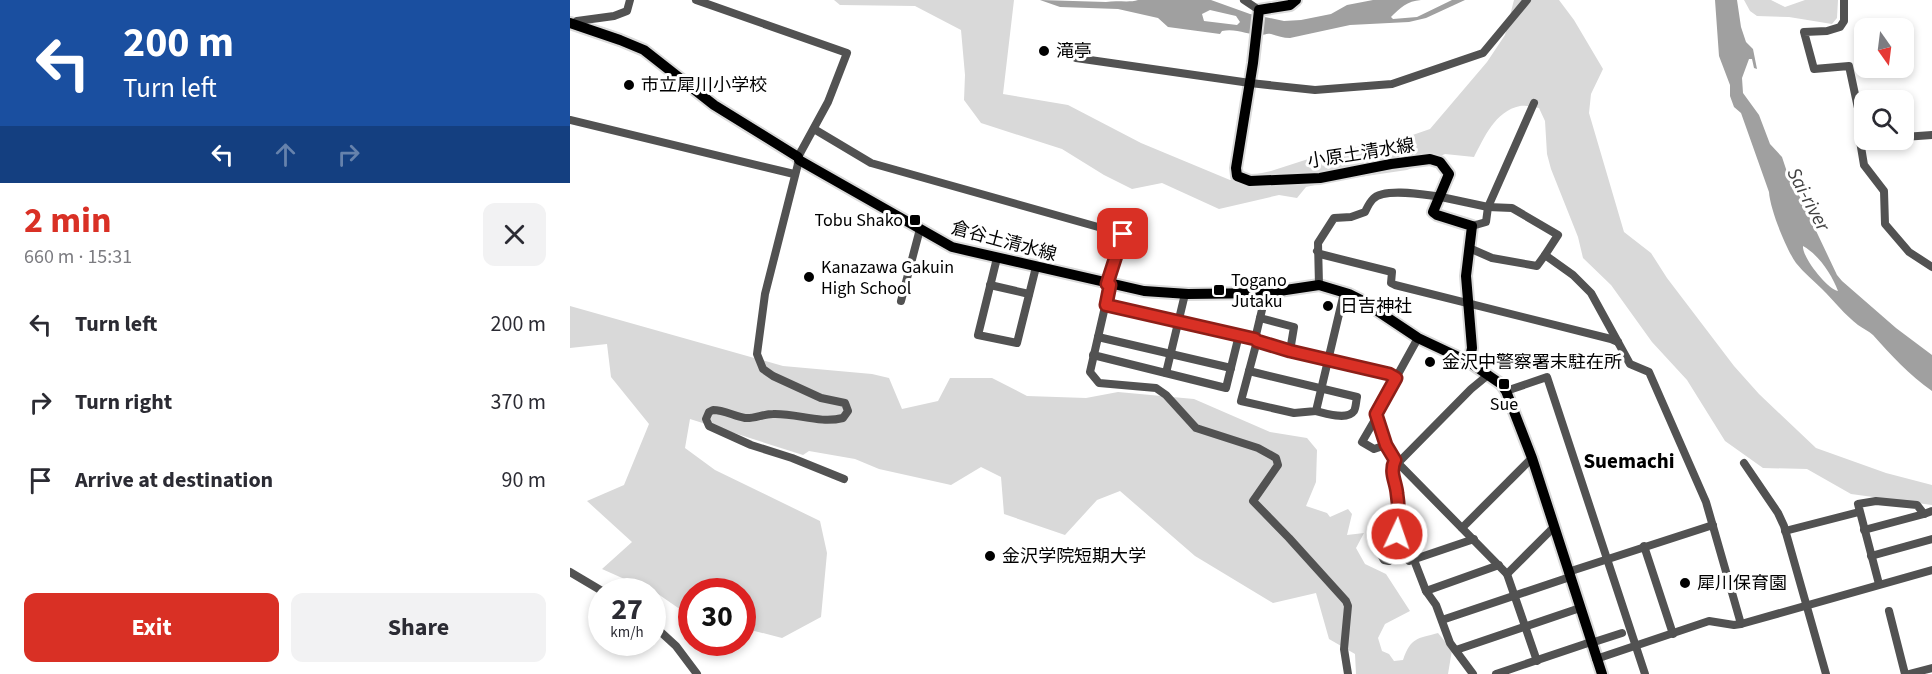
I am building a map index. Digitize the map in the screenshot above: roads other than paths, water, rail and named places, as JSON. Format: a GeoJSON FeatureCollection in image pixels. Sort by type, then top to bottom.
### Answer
{"type":"FeatureCollection","features":[{"type":"Feature","properties":{"kind":"main road"},"geometry":{"type":"LineString","coordinates":[[1258,11],[1290,5],[1296,0]]}},
{"type":"Feature","properties":{"kind":"main road","name":"小原土清水線"},"geometry":{"type":"LineString","coordinates":[[1258,11],[1250,83],[1236,168],[1237,176],[1251,181],[1320,178],[1430,159],[1440,162],[1449,174],[1439,199]]}},
{"type":"Feature","properties":{"kind":"main road","name":"倉谷土清水線"},"geometry":{"type":"LineString","coordinates":[[571,23],[644,50],[714,105],[798,158],[952,247],[1144,291],[1185,294],[1266,293],[1320,285],[1360,300],[1418,338],[1469,362]]}},
{"type":"Feature","properties":{"kind":"main road"},"geometry":{"type":"LineString","coordinates":[[1439,199],[1433,212],[1472,226],[1466,276],[1472,348],[1469,362],[1506,391],[1532,458],[1602,674]]}},
{"type":"Feature","properties":{"kind":"street"},"geometry":{"type":"LineString","coordinates":[[571,23],[614,16],[627,10],[630,0]]}},
{"type":"Feature","properties":{"kind":"street"},"geometry":{"type":"LineString","coordinates":[[696,0],[847,53],[828,102],[798,158],[765,294],[757,354],[763,369],[773,376],[821,398],[841,401],[845,403],[848,411],[843,418],[825,420],[780,414],[752,418],[713,410],[709,412],[706,419],[709,426],[751,445],[792,458],[844,479]]}},
{"type":"Feature","properties":{"kind":"street"},"geometry":{"type":"LineString","coordinates":[[1244,0],[1258,11]]}},
{"type":"Feature","properties":{"kind":"street"},"geometry":{"type":"LineString","coordinates":[[1076,58],[1250,83],[1328,90],[1392,84],[1483,53],[1527,0]]}},
{"type":"Feature","properties":{"kind":"street"},"geometry":{"type":"LineString","coordinates":[[1844,0],[1844,21],[1840,27],[1827,31],[1804,32],[1814,69],[1849,66],[1854,90]]}},
{"type":"Feature","properties":{"kind":"street"},"geometry":{"type":"LineString","coordinates":[[1472,226],[1486,222],[1488,207],[1534,103]]}},
{"type":"Feature","properties":{"kind":"street"},"geometry":{"type":"LineString","coordinates":[[570,120],[794,174]]}},
{"type":"Feature","properties":{"kind":"street"},"geometry":{"type":"LineString","coordinates":[[814,129],[871,163],[1123,234],[1109,284],[1090,372],[1100,382],[1156,388],[1166,395],[1196,428],[1258,448],[1276,458],[1278,465],[1253,501],[1346,601],[1348,606],[1344,649],[1348,674]]}},
{"type":"Feature","properties":{"kind":"street"},"geometry":{"type":"LineString","coordinates":[[1914,136],[1932,135]]}},
{"type":"Feature","properties":{"kind":"street"},"geometry":{"type":"LineString","coordinates":[[1862,150],[1864,165],[1884,191],[1885,224],[1909,252],[1932,267]]}},
{"type":"Feature","properties":{"kind":"street"},"geometry":{"type":"LineString","coordinates":[[1320,285],[1318,243],[1335,218],[1352,217],[1365,212],[1372,200],[1379,195],[1412,192],[1488,207],[1512,208],[1558,235],[1537,266],[1532,267],[1514,260],[1492,258],[1469,248]]}},
{"type":"Feature","properties":{"kind":"street"},"geometry":{"type":"LineString","coordinates":[[901,301],[920,229]]}},
{"type":"Feature","properties":{"kind":"street"},"geometry":{"type":"LineString","coordinates":[[1317,251],[1320,254],[1392,272],[1391,283],[1395,285],[1618,342]]}},
{"type":"Feature","properties":{"kind":"street"},"geometry":{"type":"LineString","coordinates":[[1545,255],[1591,293],[1630,364],[1649,372],[1706,502],[1741,624]]}},
{"type":"Feature","properties":{"kind":"street"},"geometry":{"type":"LineString","coordinates":[[997,258],[978,335],[1017,343],[1036,267]]}},
{"type":"Feature","properties":{"kind":"street"},"geometry":{"type":"LineString","coordinates":[[990,285],[1029,294]]}},
{"type":"Feature","properties":{"kind":"street"},"geometry":{"type":"LineString","coordinates":[[1249,371],[1357,397],[1354,411],[1348,416],[1316,411],[1294,413],[1241,401],[1266,293]]}},
{"type":"Feature","properties":{"kind":"street"},"geometry":{"type":"LineString","coordinates":[[1316,411],[1344,293]]}},
{"type":"Feature","properties":{"kind":"street"},"geometry":{"type":"LineString","coordinates":[[1166,373],[1185,294]]}},
{"type":"Feature","properties":{"kind":"street"},"geometry":{"type":"LineString","coordinates":[[1106,305],[1239,335],[1290,351],[1389,374],[1396,378]]}},
{"type":"Feature","properties":{"kind":"street"},"geometry":{"type":"LineString","coordinates":[[1260,318],[1294,327],[1290,351]]}},
{"type":"Feature","properties":{"kind":"street"},"geometry":{"type":"LineString","coordinates":[[1093,356],[1226,388],[1239,335]]}},
{"type":"Feature","properties":{"kind":"street"},"geometry":{"type":"LineString","coordinates":[[1098,337],[1231,368]]}},
{"type":"Feature","properties":{"kind":"street"},"geometry":{"type":"LineString","coordinates":[[1386,445],[1374,448],[1362,442],[1418,338]]}},
{"type":"Feature","properties":{"kind":"street"},"geometry":{"type":"LineString","coordinates":[[1474,539],[1409,561],[1402,551],[1389,561],[1384,560],[1378,550],[1397,534],[1399,518],[1397,490],[1392,473],[1396,462],[1488,375]]}},
{"type":"Feature","properties":{"kind":"street"},"geometry":{"type":"LineString","coordinates":[[1506,391],[1547,377],[1646,674]]}},
{"type":"Feature","properties":{"kind":"street"},"geometry":{"type":"LineString","coordinates":[[1376,414],[1386,445],[1396,462],[1507,574],[1537,661]]}},
{"type":"Feature","properties":{"kind":"street"},"geometry":{"type":"LineString","coordinates":[[1462,528],[1532,458]]}},
{"type":"Feature","properties":{"kind":"street"},"geometry":{"type":"LineString","coordinates":[[1744,463],[1778,513],[1785,531],[1826,674]]}},
{"type":"Feature","properties":{"kind":"street"},"geometry":{"type":"LineString","coordinates":[[1879,584],[1858,504],[1876,501],[1917,505],[1928,512]]}},
{"type":"Feature","properties":{"kind":"street"},"geometry":{"type":"LineString","coordinates":[[1785,531],[1859,512]]}},
{"type":"Feature","properties":{"kind":"street"},"geometry":{"type":"LineString","coordinates":[[1864,530],[1928,512]]}},
{"type":"Feature","properties":{"kind":"street"},"geometry":{"type":"LineString","coordinates":[[1442,620],[1644,546],[1713,525]]}},
{"type":"Feature","properties":{"kind":"street"},"geometry":{"type":"LineString","coordinates":[[1507,574],[1554,526]]}},
{"type":"Feature","properties":{"kind":"street"},"geometry":{"type":"LineString","coordinates":[[1871,556],[1932,539]]}},
{"type":"Feature","properties":{"kind":"street"},"geometry":{"type":"LineString","coordinates":[[1644,546],[1673,634]]}},
{"type":"Feature","properties":{"kind":"street"},"geometry":{"type":"LineString","coordinates":[[1414,560],[1426,591],[1436,605],[1450,642],[1473,674]]}},
{"type":"Feature","properties":{"kind":"street"},"geometry":{"type":"LineString","coordinates":[[1426,591],[1499,565]]}},
{"type":"Feature","properties":{"kind":"street"},"geometry":{"type":"LineString","coordinates":[[1596,659],[1710,621],[1741,624],[1932,570]]}},
{"type":"Feature","properties":{"kind":"street"},"geometry":{"type":"LineString","coordinates":[[570,572],[588,583]]}},
{"type":"Feature","properties":{"kind":"street"},"geometry":{"type":"LineString","coordinates":[[1456,650],[1580,608]]}},
{"type":"Feature","properties":{"kind":"street"},"geometry":{"type":"LineString","coordinates":[[1889,610],[1907,674],[1932,668]]}},
{"type":"Feature","properties":{"kind":"street"},"geometry":{"type":"LineString","coordinates":[[1496,674],[1622,633]]}},
{"type":"Feature","properties":{"kind":"street"},"geometry":{"type":"LineString","coordinates":[[666,637],[676,646],[697,674]]}},
{"type":"Feature","properties":{"kind":"place","name":"滝亭"},"geometry":{"type":"Point","coordinates":[1044,51]}},
{"type":"Feature","properties":{"kind":"place","name":"市立犀川小学校"},"geometry":{"type":"Point","coordinates":[629,85]}},
{"type":"Feature","properties":{"kind":"place","name":"Tobu Shako"},"geometry":{"type":"Point","coordinates":[915,220]}},
{"type":"Feature","properties":{"kind":"place","name":"Kanazawa Gakuin High School"},"geometry":{"type":"Point","coordinates":[809,277]}},
{"type":"Feature","properties":{"kind":"place","name":"Togano Jutaku"},"geometry":{"type":"Point","coordinates":[1219,290]}},
{"type":"Feature","properties":{"kind":"place","name":"日吉神社"},"geometry":{"type":"Point","coordinates":[1328,306]}},
{"type":"Feature","properties":{"kind":"place","name":"金沢中警察署末駐在所"},"geometry":{"type":"Point","coordinates":[1430,362]}},
{"type":"Feature","properties":{"kind":"place","name":"Sue"},"geometry":{"type":"Point","coordinates":[1504,384]}},
{"type":"Feature","properties":{"kind":"place","name":"金沢学院短期大学"},"geometry":{"type":"Point","coordinates":[990,556]}},
{"type":"Feature","properties":{"kind":"place","name":"犀川保育園"},"geometry":{"type":"Point","coordinates":[1685,583]}},
{"type":"Feature","properties":{"kind":"district","name":"Suemachi"},"geometry":{"type":"Point","coordinates":[1629,461]}},
{"type":"Feature","properties":{"kind":"water label","name":"Sai-river"},"geometry":{"type":"Point","coordinates":[1809,199]}}]}
